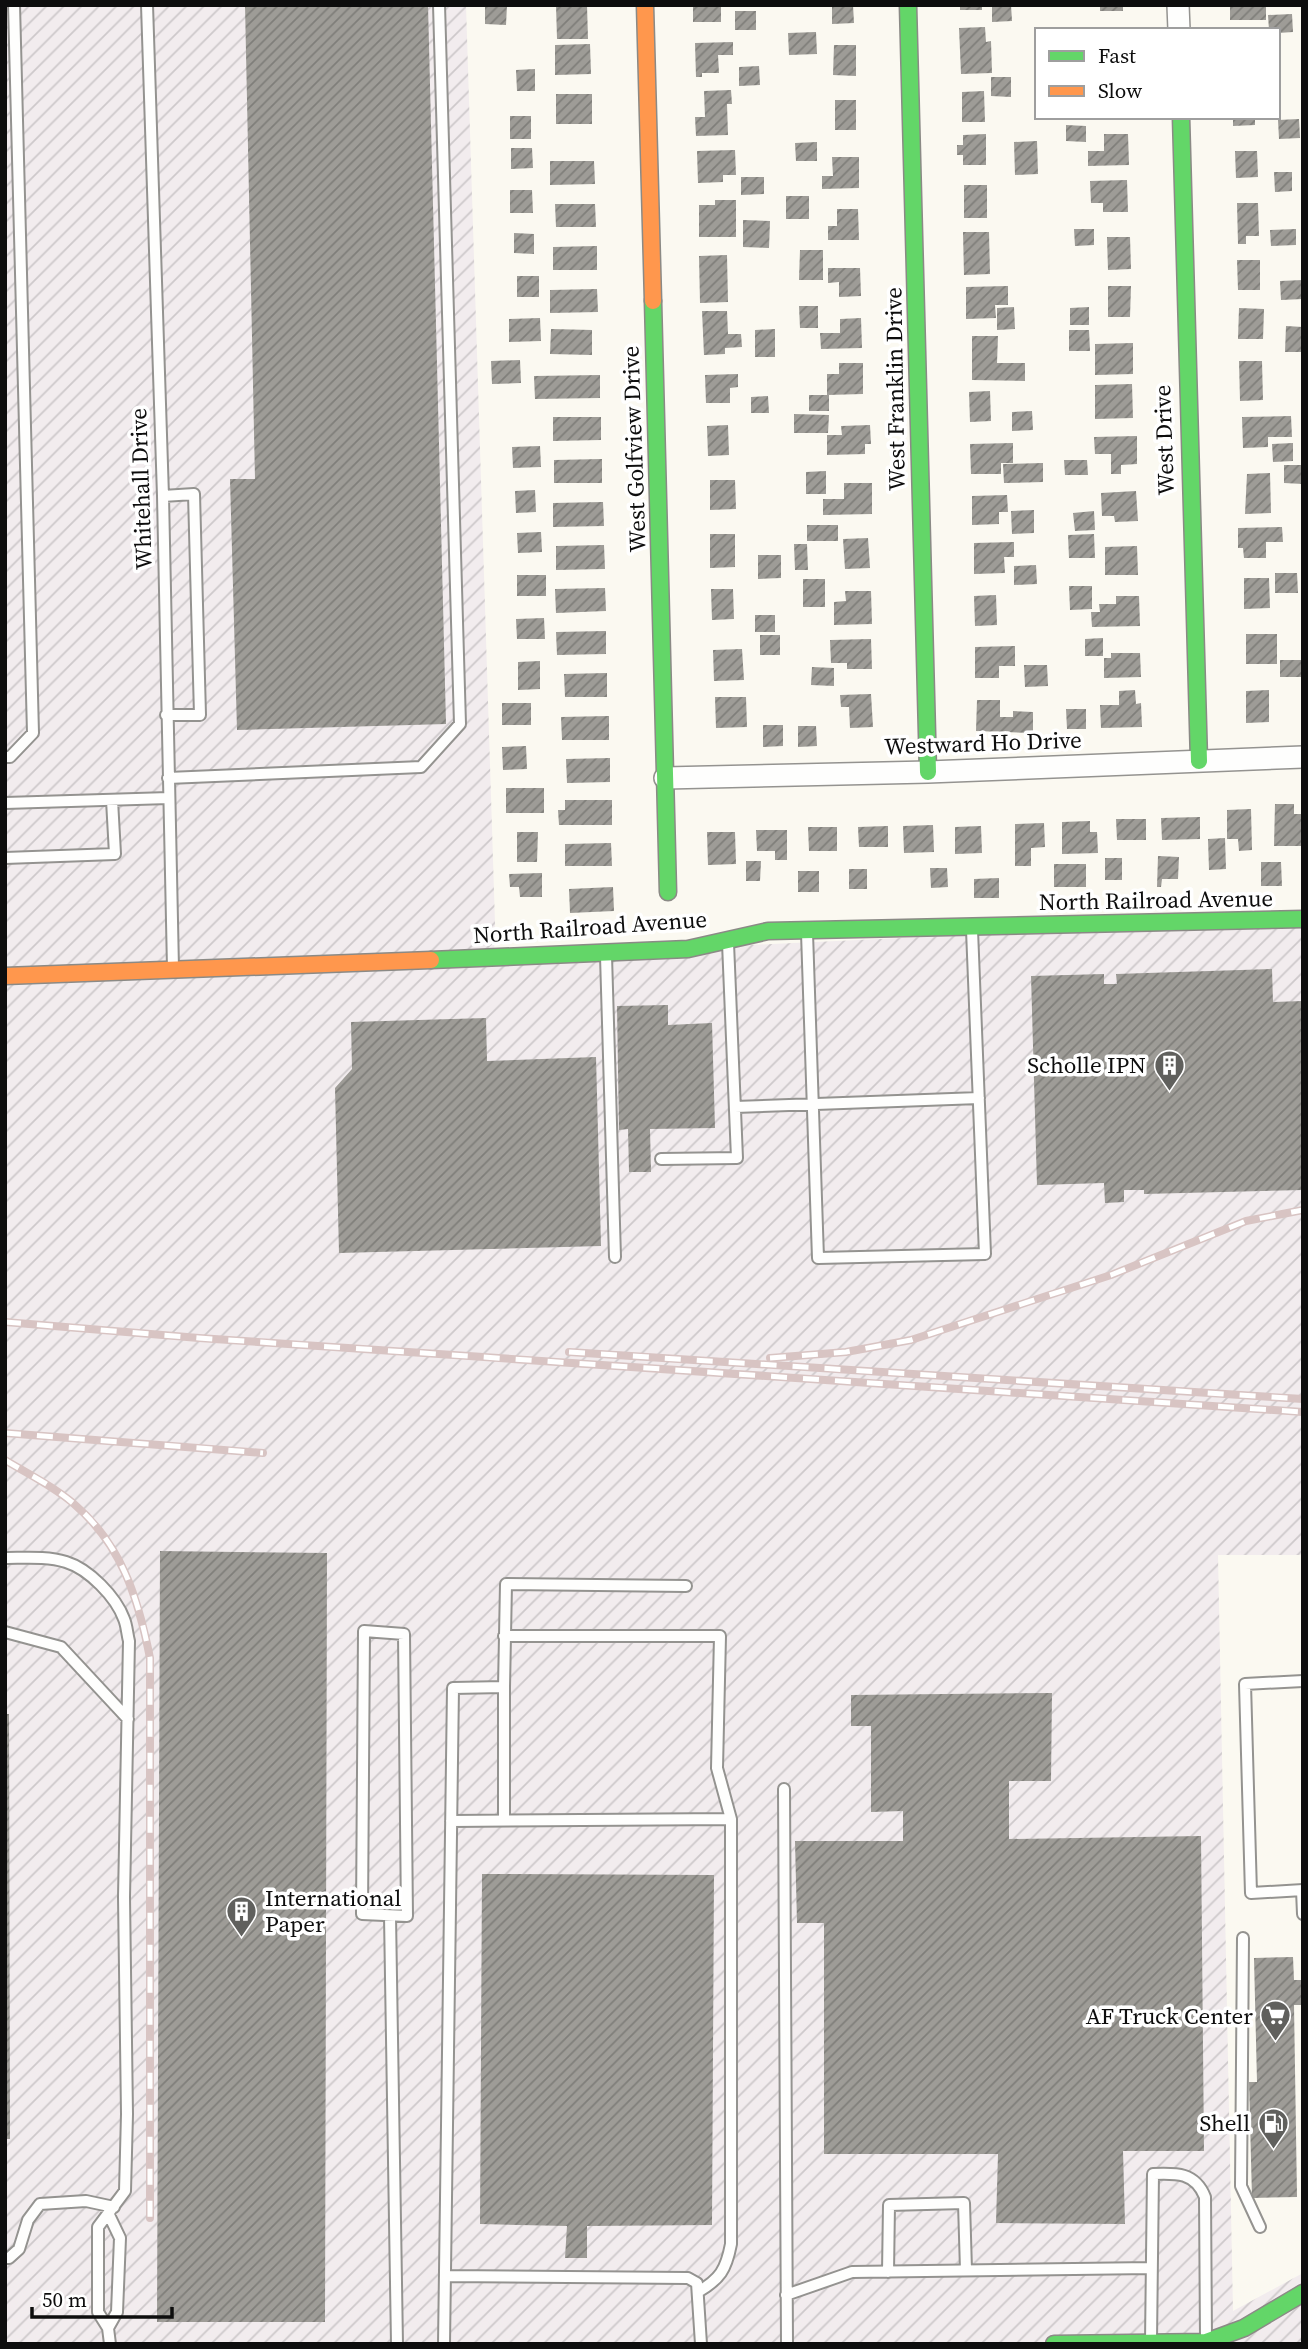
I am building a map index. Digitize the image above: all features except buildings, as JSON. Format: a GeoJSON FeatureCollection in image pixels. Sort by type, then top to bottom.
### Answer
{"type":"FeatureCollection","features":[{"type":"Feature","properties":{"kind":"street","name":"West Golfview Drive"},"geometry":{"type":"LineString","coordinates":[[645,5],[668,892]]}},
{"type":"Feature","properties":{"kind":"street","name":"West Franklin Drive"},"geometry":{"type":"LineString","coordinates":[[908,5],[928,772]]}},
{"type":"Feature","properties":{"kind":"street"},"geometry":{"type":"LineString","coordinates":[[1178,5],[1179,28]]}},
{"type":"Feature","properties":{"kind":"street","name":"West Drive"},"geometry":{"type":"LineString","coordinates":[[1181,119],[1199,761]]}},
{"type":"Feature","properties":{"kind":"street","name":"Westward Ho Drive"},"geometry":{"type":"LineString","coordinates":[[665,778],[928,772],[1303,757]]}},
{"type":"Feature","properties":{"kind":"street","name":"North Railroad Avenue"},"geometry":{"type":"LineString","coordinates":[[5,976],[688,949],[768,931],[1303,919]]}},
{"type":"Feature","properties":{"kind":"street"},"geometry":{"type":"LineString","coordinates":[[1054,2344],[1206,2342],[1253,2325],[1303,2293]]}},
{"type":"Feature","properties":{"kind":"lane"},"geometry":{"type":"LineString","coordinates":[[5,757],[10,757],[33,733],[14,5]]}},
{"type":"Feature","properties":{"kind":"lane","name":"Whitehall Drive"},"geometry":{"type":"LineString","coordinates":[[147,5],[163,496],[174,971]]}},
{"type":"Feature","properties":{"kind":"lane"},"geometry":{"type":"LineString","coordinates":[[168,778],[421,766],[460,724],[439,5]]}},
{"type":"Feature","properties":{"kind":"lane"},"geometry":{"type":"LineString","coordinates":[[163,496],[194,494],[200,715],[166,715]]}},
{"type":"Feature","properties":{"kind":"lane"},"geometry":{"type":"LineString","coordinates":[[5,803],[169,798]]}},
{"type":"Feature","properties":{"kind":"lane"},"geometry":{"type":"LineString","coordinates":[[5,858],[115,854],[111,800]]}},
{"type":"Feature","properties":{"kind":"lane"},"geometry":{"type":"LineString","coordinates":[[807,930],[818,1258],[985,1254],[971,926]]}},
{"type":"Feature","properties":{"kind":"lane"},"geometry":{"type":"LineString","coordinates":[[661,1159],[737,1158],[728,940]]}},
{"type":"Feature","properties":{"kind":"lane"},"geometry":{"type":"LineString","coordinates":[[606,953],[615,1257]]}},
{"type":"Feature","properties":{"kind":"lane"},"geometry":{"type":"LineString","coordinates":[[735,1107],[979,1098]]}},
{"type":"Feature","properties":{"kind":"lane"},"geometry":{"type":"LineString","coordinates":[[5,1558],[39,1558],[67,1562],[89,1574],[111,1598],[124,1618],[129,1641],[124,1897],[125,2191],[99,2227],[99,2312],[108,2328],[110,2344]]}},
{"type":"Feature","properties":{"kind":"lane"},"geometry":{"type":"LineString","coordinates":[[504,1820],[506,1584],[686,1586]]}},
{"type":"Feature","properties":{"kind":"lane"},"geometry":{"type":"LineString","coordinates":[[364,1631],[404,1634],[407,1916],[390,1916],[362,1914],[364,1631]]}},
{"type":"Feature","properties":{"kind":"lane"},"geometry":{"type":"LineString","coordinates":[[5,1632],[61,1647],[128,1719]]}},
{"type":"Feature","properties":{"kind":"lane"},"geometry":{"type":"LineString","coordinates":[[504,1636],[720,1636],[718,1768],[731,1819],[732,2244],[727,2264],[715,2282],[698,2292]]}},
{"type":"Feature","properties":{"kind":"lane"},"geometry":{"type":"LineString","coordinates":[[1303,1681],[1245,1684],[1251,1893],[1302,1890],[1303,1914]]}},
{"type":"Feature","properties":{"kind":"lane"},"geometry":{"type":"LineString","coordinates":[[444,2344],[453,1688],[504,1687]]}},
{"type":"Feature","properties":{"kind":"lane"},"geometry":{"type":"LineString","coordinates":[[783,1789],[787,2344]]}},
{"type":"Feature","properties":{"kind":"lane"},"geometry":{"type":"LineString","coordinates":[[451,1821],[731,1819]]}},
{"type":"Feature","properties":{"kind":"lane"},"geometry":{"type":"LineString","coordinates":[[390,1916],[397,2344]]}},
{"type":"Feature","properties":{"kind":"lane"},"geometry":{"type":"LineString","coordinates":[[1243,1938],[1241,2186],[1260,2227]]}},
{"type":"Feature","properties":{"kind":"lane"},"geometry":{"type":"LineString","coordinates":[[1151,2343],[1153,2174],[1179,2173],[1200,2185],[1205,2197],[1206,2342]]}},
{"type":"Feature","properties":{"kind":"lane"},"geometry":{"type":"LineString","coordinates":[[5,2258],[9,2258],[19,2249],[28,2220],[40,2204],[86,2201],[112,2211]]}},
{"type":"Feature","properties":{"kind":"lane"},"geometry":{"type":"LineString","coordinates":[[888,2272],[889,2205],[964,2203],[966,2270]]}},
{"type":"Feature","properties":{"kind":"lane"},"geometry":{"type":"LineString","coordinates":[[108,2328],[117,2312],[120,2238],[112,2211]]}},
{"type":"Feature","properties":{"kind":"lane"},"geometry":{"type":"LineString","coordinates":[[786,2295],[852,2272],[1151,2268]]}},
{"type":"Feature","properties":{"kind":"lane"},"geometry":{"type":"LineString","coordinates":[[445,2276],[688,2278],[696,2283],[698,2292],[701,2344]]}},
{"type":"Feature","properties":{"kind":"lane"},"geometry":{"type":"LineString","coordinates":[[99,2280],[118,2280]]}},
{"type":"Feature","properties":{"kind":"shaded area"},"geometry":{"type":"Polygon","coordinates":[[[5,5],[466,5],[494,957],[1303,919],[1303,1555],[1218,1555],[1233,2311],[1303,2273],[1303,2344],[5,2344],[5,5]]]}},
{"type":"Feature","properties":{"kind":"railway"},"geometry":{"type":"LineString","coordinates":[[770,1358],[846,1352],[911,1340],[1111,1275],[1246,1221],[1303,1210]]}},
{"type":"Feature","properties":{"kind":"railway"},"geometry":{"type":"LineString","coordinates":[[5,1322],[199,1338],[1303,1412]]}},
{"type":"Feature","properties":{"kind":"railway"},"geometry":{"type":"LineString","coordinates":[[569,1352],[1303,1399]]}},
{"type":"Feature","properties":{"kind":"railway"},"geometry":{"type":"LineString","coordinates":[[5,1433],[263,1453]]}},
{"type":"Feature","properties":{"kind":"railway"},"geometry":{"type":"LineString","coordinates":[[5,1460],[67,1498],[91,1520],[104,1537],[116,1555],[133,1594],[150,1658],[150,2218]]}},
{"type":"Feature","properties":{"kind":"traffic: fast"},"geometry":{"type":"LineString","coordinates":[[908,5],[928,772]]}},
{"type":"Feature","properties":{"kind":"traffic: fast"},"geometry":{"type":"LineString","coordinates":[[1181,119],[1199,761]]}},
{"type":"Feature","properties":{"kind":"traffic: fast"},"geometry":{"type":"LineString","coordinates":[[653,301],[668,892]]}},
{"type":"Feature","properties":{"kind":"traffic: fast"},"geometry":{"type":"LineString","coordinates":[[431,960],[688,949],[768,931],[1303,919]]}},
{"type":"Feature","properties":{"kind":"traffic: fast"},"geometry":{"type":"LineString","coordinates":[[1054,2344],[1206,2342],[1244,2328],[1303,2293]]}},
{"type":"Feature","properties":{"kind":"traffic: slow"},"geometry":{"type":"LineString","coordinates":[[645,5],[653,301]]}},
{"type":"Feature","properties":{"kind":"traffic: slow"},"geometry":{"type":"LineString","coordinates":[[5,976],[431,960]]}},
{"type":"Feature","properties":{"kind":"place","name":"Scholle IPN"},"geometry":{"type":"Point","coordinates":[1169,1092]}},
{"type":"Feature","properties":{"kind":"place","name":"International Paper"},"geometry":{"type":"Point","coordinates":[242,1938]}},
{"type":"Feature","properties":{"kind":"place","name":"AF Truck Center"},"geometry":{"type":"Point","coordinates":[1276,2043]}},
{"type":"Feature","properties":{"kind":"place","name":"Shell"},"geometry":{"type":"Point","coordinates":[1273,2150]}}]}
